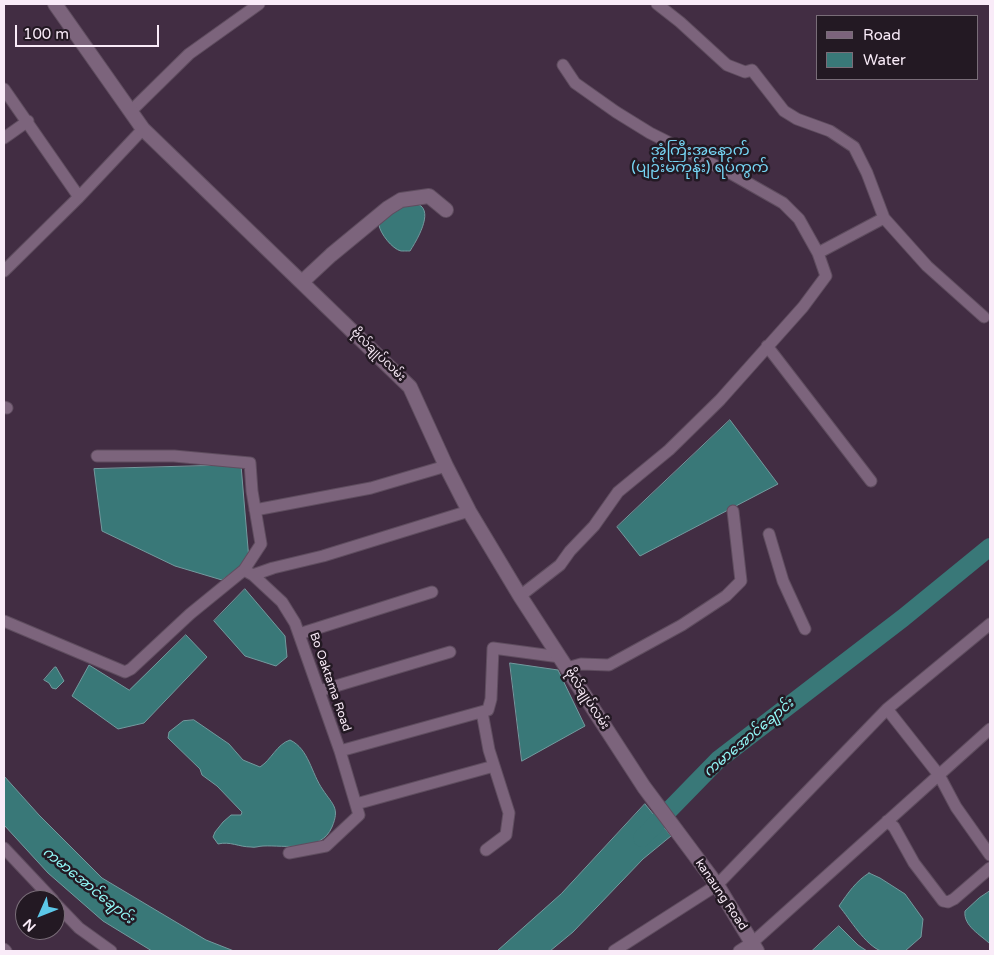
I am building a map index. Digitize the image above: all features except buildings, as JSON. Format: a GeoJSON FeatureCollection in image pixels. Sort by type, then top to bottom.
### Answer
{"type":"FeatureCollection","features":[{"type":"Feature","properties":{"kind":"street","name":"ဗိုလ်ချုပ်လမ်း"},"geometry":{"type":"LineString","coordinates":[[55,4],[143,129],[410,387],[469,511],[520,596],[644,787],[682,840]]}},
{"type":"Feature","properties":{"kind":"street"},"geometry":{"type":"LineString","coordinates":[[131,111],[193,50],[259,4]]}},
{"type":"Feature","properties":{"kind":"street"},"geometry":{"type":"LineString","coordinates":[[656,4],[680,22],[727,65],[745,72],[752,70],[784,111],[797,119],[830,131],[854,147],[867,173],[884,218],[927,266],[984,317]]}},
{"type":"Feature","properties":{"kind":"street"},"geometry":{"type":"LineString","coordinates":[[520,596],[560,565],[594,526],[618,492],[669,450],[736,382],[803,307],[826,276],[818,253],[799,219],[783,203],[732,174],[650,133],[616,112],[575,83],[563,65]]}},
{"type":"Feature","properties":{"kind":"street"},"geometry":{"type":"LineString","coordinates":[[4,90],[80,196]]}},
{"type":"Feature","properties":{"kind":"street"},"geometry":{"type":"LineString","coordinates":[[4,138],[28,121]]}},
{"type":"Feature","properties":{"kind":"street"},"geometry":{"type":"LineString","coordinates":[[4,271],[80,196],[143,129]]}},
{"type":"Feature","properties":{"kind":"street"},"geometry":{"type":"LineString","coordinates":[[302,282],[331,255],[388,208],[401,200],[429,196],[446,210]]}},
{"type":"Feature","properties":{"kind":"street"},"geometry":{"type":"LineString","coordinates":[[818,253],[884,218]]}},
{"type":"Feature","properties":{"kind":"street"},"geometry":{"type":"LineString","coordinates":[[767,346],[871,481]]}},
{"type":"Feature","properties":{"kind":"street"},"geometry":{"type":"LineString","coordinates":[[97,456],[174,456],[250,462],[261,544],[248,572]]}},
{"type":"Feature","properties":{"kind":"street"},"geometry":{"type":"LineString","coordinates":[[255,510],[372,488],[446,466]]}},
{"type":"Feature","properties":{"kind":"street"},"geometry":{"type":"LineString","coordinates":[[4,621],[125,672],[131,669],[190,614],[248,572],[323,556],[469,511]]}},
{"type":"Feature","properties":{"kind":"street"},"geometry":{"type":"LineString","coordinates":[[486,850],[506,835],[509,820],[507,805],[489,750],[482,712],[488,710],[491,699],[493,648],[564,662],[609,664],[682,625],[726,596],[740,582],[733,511]]}},
{"type":"Feature","properties":{"kind":"street"},"geometry":{"type":"LineString","coordinates":[[769,534],[783,581],[805,629]]}},
{"type":"Feature","properties":{"kind":"street","name":"Bo Oaktama Road"},"geometry":{"type":"LineString","coordinates":[[248,572],[282,602],[295,623],[340,751],[482,712]]}},
{"type":"Feature","properties":{"kind":"street"},"geometry":{"type":"LineString","coordinates":[[299,634],[432,592]]}},
{"type":"Feature","properties":{"kind":"street"},"geometry":{"type":"LineString","coordinates":[[614,951],[717,885],[887,709],[990,624]]}},
{"type":"Feature","properties":{"kind":"street"},"geometry":{"type":"LineString","coordinates":[[319,690],[450,652]]}},
{"type":"Feature","properties":{"kind":"street"},"geometry":{"type":"LineString","coordinates":[[887,709],[939,775],[956,807],[990,855]]}},
{"type":"Feature","properties":{"kind":"street"},"geometry":{"type":"LineString","coordinates":[[739,951],[755,947],[887,820],[990,728]]}},
{"type":"Feature","properties":{"kind":"street"},"geometry":{"type":"LineString","coordinates":[[289,853],[326,846],[359,815],[340,751]]}},
{"type":"Feature","properties":{"kind":"street"},"geometry":{"type":"LineString","coordinates":[[356,804],[494,766]]}},
{"type":"Feature","properties":{"kind":"street"},"geometry":{"type":"LineString","coordinates":[[887,820],[894,828],[914,863],[943,901],[948,902],[954,899],[990,868]]}},
{"type":"Feature","properties":{"kind":"street","name":"kanaung Road"},"geometry":{"type":"LineString","coordinates":[[682,840],[717,885],[755,947]]}},
{"type":"Feature","properties":{"kind":"street"},"geometry":{"type":"LineString","coordinates":[[4,848],[44,890]]}},
{"type":"Feature","properties":{"kind":"street"},"geometry":{"type":"LineString","coordinates":[[65,913],[78,928],[111,951]]}},
{"type":"Feature","properties":{"kind":"water"},"geometry":{"type":"Polygon","coordinates":[[[409,203],[418,204],[423,208],[425,214],[424,221],[422,229],[410,251],[401,251],[387,240],[379,225],[386,216],[409,203]]]}},
{"type":"Feature","properties":{"kind":"water"},"geometry":{"type":"Polygon","coordinates":[[[730,420],[778,484],[640,556],[617,527],[730,420]]]}},
{"type":"Feature","properties":{"kind":"water"},"geometry":{"type":"Polygon","coordinates":[[[241,465],[249,560],[222,580],[175,566],[102,531],[94,469],[241,465]]]}},
{"type":"Feature","properties":{"kind":"water"},"geometry":{"type":"Polygon","coordinates":[[[245,589],[285,636],[287,657],[276,666],[245,656],[214,621],[245,589]]]}},
{"type":"Feature","properties":{"kind":"water"},"geometry":{"type":"Polygon","coordinates":[[[186,635],[207,657],[144,723],[118,729],[72,696],[89,665],[129,690],[186,635]]]}},
{"type":"Feature","properties":{"kind":"water"},"geometry":{"type":"Polygon","coordinates":[[[510,663],[558,670],[585,726],[522,761],[510,663]]]}},
{"type":"Feature","properties":{"kind":"water"},"geometry":{"type":"Polygon","coordinates":[[[55,667],[64,681],[56,689],[52,688],[44,680],[55,667]]]}},
{"type":"Feature","properties":{"kind":"water"},"geometry":{"type":"Polygon","coordinates":[[[194,720],[229,744],[243,760],[260,767],[285,742],[290,740],[296,744],[306,755],[319,783],[334,807],[334,821],[327,835],[320,841],[302,846],[252,847],[227,843],[218,844],[213,837],[215,832],[231,815],[241,815],[242,812],[217,786],[202,775],[200,769],[168,738],[169,732],[183,721],[194,720]]]}},
{"type":"Feature","properties":{"kind":"water"},"geometry":{"type":"Polygon","coordinates":[[[4,776],[39,815],[102,878],[206,940],[234,951],[152,951],[103,921],[48,873],[4,825],[4,776]]]}},
{"type":"Feature","properties":{"kind":"water"},"geometry":{"type":"Polygon","coordinates":[[[645,804],[671,836],[643,859],[573,932],[550,951],[497,951],[561,894],[645,804]]]}},
{"type":"Feature","properties":{"kind":"water"},"geometry":{"type":"Polygon","coordinates":[[[869,873],[905,894],[923,919],[921,937],[905,951],[883,952],[875,948],[864,938],[839,906],[856,884],[869,873]]]}},
{"type":"Feature","properties":{"kind":"water"},"geometry":{"type":"Polygon","coordinates":[[[990,891],[990,944],[973,930],[967,921],[965,911],[990,891]]]}},
{"type":"Feature","properties":{"kind":"water"},"geometry":{"type":"Polygon","coordinates":[[[839,926],[858,945],[867,951],[812,951],[839,926]]]}},
{"type":"Feature","properties":{"kind":"waterway","name":"ကမာအောင်ချောင်း"},"geometry":{"type":"LineString","coordinates":[[642,838],[718,760],[903,618],[990,547]]}},
{"type":"Feature","properties":{"kind":"district","name":"အံ့ကြီးအနောက် (ပျဉ်းမကုန်း) ရပ်ကွက်"},"geometry":{"type":"Point","coordinates":[700,160]}}]}
